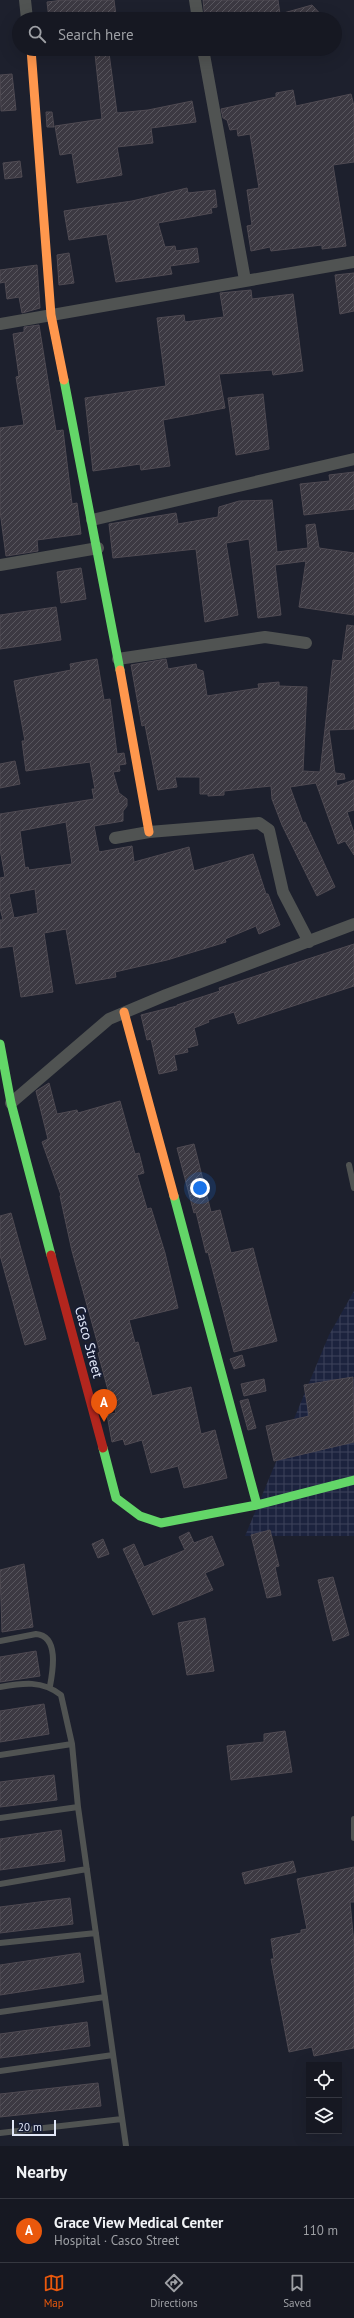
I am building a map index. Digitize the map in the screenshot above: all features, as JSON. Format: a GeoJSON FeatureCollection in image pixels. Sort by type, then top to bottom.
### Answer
{"type":"FeatureCollection","features":[{"type":"Feature","properties":{"kind":"street"},"geometry":{"type":"LineString","coordinates":[[25,0],[26,12]]}},
{"type":"Feature","properties":{"kind":"street"},"geometry":{"type":"LineString","coordinates":[[194,0],[197,12]]}},
{"type":"Feature","properties":{"kind":"street"},"geometry":{"type":"LineString","coordinates":[[32,56],[51,314],[98,548],[149,832]]}},
{"type":"Feature","properties":{"kind":"street"},"geometry":{"type":"LineString","coordinates":[[204,56],[246,280]]}},
{"type":"Feature","properties":{"kind":"street"},"geometry":{"type":"LineString","coordinates":[[0,324],[354,262]]}},
{"type":"Feature","properties":{"kind":"street"},"geometry":{"type":"LineString","coordinates":[[92,520],[354,459]]}},
{"type":"Feature","properties":{"kind":"street"},"geometry":{"type":"LineString","coordinates":[[0,565],[98,548]]}},
{"type":"Feature","properties":{"kind":"street"},"geometry":{"type":"LineString","coordinates":[[118,659],[265,637],[306,643]]}},
{"type":"Feature","properties":{"kind":"street"},"geometry":{"type":"LineString","coordinates":[[115,838],[149,832],[259,823],[270,830],[283,892],[309,942]]}},
{"type":"Feature","properties":{"kind":"street"},"geometry":{"type":"LineString","coordinates":[[11,1102],[109,1019],[354,924]]}},
{"type":"Feature","properties":{"kind":"street"},"geometry":{"type":"LineString","coordinates":[[124,1012],[257,1505]]}},
{"type":"Feature","properties":{"kind":"street","name":"Casco Street"},"geometry":{"type":"LineString","coordinates":[[0,1044],[11,1102],[116,1498],[140,1516],[161,1523],[257,1505],[354,1480]]}},
{"type":"Feature","properties":{"kind":"lane"},"geometry":{"type":"LineString","coordinates":[[349,1165],[354,1188]]}},
{"type":"Feature","properties":{"kind":"lane"},"geometry":{"type":"LineString","coordinates":[[0,1641],[36,1634],[42,1635],[48,1640],[51,1647],[54,1668],[50,1686]]}},
{"type":"Feature","properties":{"kind":"lane"},"geometry":{"type":"LineString","coordinates":[[0,1687],[23,1683],[50,1686],[62,1695],[72,1744],[78,1808],[126,2146]]}},
{"type":"Feature","properties":{"kind":"lane"},"geometry":{"type":"LineString","coordinates":[[0,1755],[72,1744]]}},
{"type":"Feature","properties":{"kind":"lane"},"geometry":{"type":"LineString","coordinates":[[0,1818],[78,1808]]}},
{"type":"Feature","properties":{"kind":"lane"},"geometry":{"type":"LineString","coordinates":[[354,1819],[354,1838]]}},
{"type":"Feature","properties":{"kind":"lane"},"geometry":{"type":"LineString","coordinates":[[0,1884],[87,1870]]}},
{"type":"Feature","properties":{"kind":"lane"},"geometry":{"type":"LineString","coordinates":[[0,1943],[96,1933]]}},
{"type":"Feature","properties":{"kind":"lane"},"geometry":{"type":"LineString","coordinates":[[0,2012],[105,1997]]}},
{"type":"Feature","properties":{"kind":"lane"},"geometry":{"type":"LineString","coordinates":[[0,2071],[113,2055]]}},
{"type":"Feature","properties":{"kind":"lane"},"geometry":{"type":"LineString","coordinates":[[0,2133],[122,2119]]}},
{"type":"Feature","properties":{"kind":"shaded area"},"geometry":{"type":"Polygon","coordinates":[[[354,1291],[354,1536],[245,1536],[329,1335],[354,1291]]]}},
{"type":"Feature","properties":{"kind":"building"},"geometry":{"type":"Polygon","coordinates":[[[63,0],[114,0],[116,12],[48,12],[47,2],[63,0]]]}},
{"type":"Feature","properties":{"kind":"building"},"geometry":{"type":"Polygon","coordinates":[[[203,0],[278,0],[280,12],[204,12],[203,0]]]}},
{"type":"Feature","properties":{"kind":"building"},"geometry":{"type":"Polygon","coordinates":[[[312,5],[318,12],[287,12],[312,5]]]}},
{"type":"Feature","properties":{"kind":"building"},"geometry":{"type":"Polygon","coordinates":[[[95,56],[109,56],[117,113],[148,110],[192,101],[196,122],[151,128],[153,143],[117,147],[122,175],[77,183],[72,153],[60,155],[55,126],[102,119],[95,56]]]}},
{"type":"Feature","properties":{"kind":"building"},"geometry":{"type":"Polygon","coordinates":[[[12,74],[16,110],[1,111],[0,75],[12,74]]]}},
{"type":"Feature","properties":{"kind":"building"},"geometry":{"type":"Polygon","coordinates":[[[293,90],[296,106],[351,94],[354,106],[354,162],[333,165],[346,246],[322,249],[322,245],[271,251],[270,247],[251,251],[247,226],[252,225],[247,190],[259,188],[250,134],[238,136],[237,129],[230,130],[227,120],[223,118],[221,109],[276,97],[276,93],[293,90]]]}},
{"type":"Feature","properties":{"kind":"building"},"geometry":{"type":"Polygon","coordinates":[[[46,112],[52,112],[54,127],[47,127],[46,112]]]}},
{"type":"Feature","properties":{"kind":"building"},"geometry":{"type":"Polygon","coordinates":[[[20,161],[22,177],[5,179],[3,163],[20,161]]]}},
{"type":"Feature","properties":{"kind":"building"},"geometry":{"type":"Polygon","coordinates":[[[187,188],[188,193],[215,190],[217,207],[211,208],[212,213],[158,223],[165,247],[175,246],[176,251],[197,248],[199,262],[170,266],[172,274],[116,282],[107,234],[69,240],[64,211],[132,201],[187,188]]]}},
{"type":"Feature","properties":{"kind":"building"},"geometry":{"type":"Polygon","coordinates":[[[69,253],[74,283],[59,285],[57,255],[69,253]]]}},
{"type":"Feature","properties":{"kind":"building"},"geometry":{"type":"Polygon","coordinates":[[[37,265],[40,308],[22,313],[19,297],[7,299],[5,282],[0,283],[0,270],[37,265]]]}},
{"type":"Feature","properties":{"kind":"building"},"geometry":{"type":"Polygon","coordinates":[[[354,273],[354,311],[340,314],[335,275],[354,273]]]}},
{"type":"Feature","properties":{"kind":"building"},"geometry":{"type":"Polygon","coordinates":[[[251,290],[252,299],[293,294],[303,371],[273,375],[272,370],[219,374],[225,408],[163,420],[170,466],[141,470],[140,464],[93,471],[85,398],[166,386],[157,318],[184,315],[185,322],[224,317],[220,293],[251,290]]]}},
{"type":"Feature","properties":{"kind":"building"},"geometry":{"type":"Polygon","coordinates":[[[39,325],[56,431],[63,430],[72,504],[77,503],[81,534],[37,540],[38,551],[6,556],[0,511],[0,428],[24,425],[16,377],[19,376],[13,334],[24,332],[24,327],[39,325]]]}},
{"type":"Feature","properties":{"kind":"building"},"geometry":{"type":"Polygon","coordinates":[[[263,394],[269,449],[236,455],[228,398],[263,394]]]}},
{"type":"Feature","properties":{"kind":"building"},"geometry":{"type":"Polygon","coordinates":[[[354,472],[354,509],[304,515],[300,484],[330,481],[329,475],[354,472]]]}},
{"type":"Feature","properties":{"kind":"building"},"geometry":{"type":"Polygon","coordinates":[[[272,500],[277,552],[308,548],[306,525],[315,524],[319,548],[354,553],[354,615],[299,607],[306,561],[275,565],[281,615],[258,618],[249,539],[226,543],[238,615],[205,622],[196,549],[113,558],[109,524],[176,513],[178,524],[218,517],[219,507],[239,501],[272,500]]]}},
{"type":"Feature","properties":{"kind":"building"},"geometry":{"type":"Polygon","coordinates":[[[81,568],[86,599],[61,603],[57,572],[81,568]]]}},
{"type":"Feature","properties":{"kind":"building"},"geometry":{"type":"Polygon","coordinates":[[[56,607],[61,640],[0,649],[0,615],[56,607]]]}},
{"type":"Feature","properties":{"kind":"building"},"geometry":{"type":"Polygon","coordinates":[[[347,625],[354,626],[354,729],[329,730],[335,773],[344,774],[345,779],[336,780],[337,786],[354,780],[354,810],[347,812],[354,833],[354,855],[345,841],[338,844],[316,783],[290,787],[303,823],[305,822],[335,887],[317,896],[282,825],[272,799],[271,786],[224,791],[224,795],[208,796],[208,794],[200,794],[200,777],[175,777],[177,787],[158,790],[145,725],[142,726],[131,665],[166,659],[168,669],[196,664],[197,669],[203,671],[207,696],[259,688],[258,684],[279,682],[279,686],[307,687],[303,771],[320,772],[333,660],[342,661],[347,625]]]}},
{"type":"Feature","properties":{"kind":"building"},"geometry":{"type":"Polygon","coordinates":[[[97,659],[104,700],[110,699],[117,754],[124,753],[126,764],[119,765],[120,771],[113,772],[119,793],[127,799],[127,806],[123,811],[123,821],[94,826],[99,852],[132,846],[134,862],[189,847],[194,871],[253,854],[266,894],[268,894],[280,925],[259,934],[256,926],[225,939],[226,942],[167,960],[115,972],[116,977],[76,984],[66,929],[44,933],[53,992],[21,997],[13,946],[0,948],[0,920],[3,920],[0,908],[0,878],[5,877],[0,849],[0,814],[94,799],[92,789],[95,789],[90,762],[26,771],[22,741],[25,741],[14,681],[71,670],[70,664],[97,659]],[[66,822],[20,831],[25,868],[28,867],[29,870],[72,864],[66,822]],[[35,889],[9,894],[14,918],[38,913],[35,889]]]}},
{"type":"Feature","properties":{"kind":"building"},"geometry":{"type":"Polygon","coordinates":[[[15,761],[20,784],[0,788],[0,764],[15,761]]]}},
{"type":"Feature","properties":{"kind":"building"},"geometry":{"type":"Polygon","coordinates":[[[354,944],[354,986],[238,1024],[234,1012],[208,1020],[209,1022],[194,1028],[198,1045],[187,1048],[188,1052],[174,1055],[177,1070],[159,1074],[151,1039],[147,1040],[141,1015],[177,1006],[220,991],[219,988],[354,944]]]}},
{"type":"Feature","properties":{"kind":"building"},"geometry":{"type":"Polygon","coordinates":[[[49,1083],[57,1114],[77,1110],[78,1113],[120,1101],[135,1154],[139,1153],[144,1173],[137,1175],[147,1209],[151,1208],[165,1253],[178,1308],[129,1320],[135,1343],[138,1342],[152,1396],[191,1387],[201,1434],[215,1430],[227,1478],[184,1488],[178,1466],[151,1473],[142,1440],[125,1445],[123,1439],[112,1442],[107,1415],[116,1413],[110,1390],[108,1390],[98,1353],[100,1352],[72,1251],[61,1195],[42,1142],[48,1139],[36,1091],[49,1083]]]}},
{"type":"Feature","properties":{"kind":"building"},"geometry":{"type":"Polygon","coordinates":[[[194,1144],[211,1212],[220,1210],[231,1253],[253,1248],[277,1341],[234,1352],[208,1252],[206,1253],[196,1212],[194,1213],[177,1148],[194,1144]]]}},
{"type":"Feature","properties":{"kind":"building"},"geometry":{"type":"Polygon","coordinates":[[[11,1213],[46,1339],[25,1345],[0,1255],[0,1216],[11,1213]]]}},
{"type":"Feature","properties":{"kind":"building"},"geometry":{"type":"Polygon","coordinates":[[[242,1355],[245,1366],[234,1369],[230,1359],[242,1355]]]}},
{"type":"Feature","properties":{"kind":"building"},"geometry":{"type":"Polygon","coordinates":[[[353,1377],[354,1442],[274,1461],[266,1426],[309,1416],[304,1385],[353,1377]]]}},
{"type":"Feature","properties":{"kind":"building"},"geometry":{"type":"Polygon","coordinates":[[[264,1379],[266,1391],[244,1396],[241,1384],[264,1379]]]}},
{"type":"Feature","properties":{"kind":"building"},"geometry":{"type":"Polygon","coordinates":[[[248,1399],[256,1428],[248,1430],[240,1401],[248,1399]]]}},
{"type":"Feature","properties":{"kind":"building"},"geometry":{"type":"Polygon","coordinates":[[[270,1530],[279,1566],[275,1567],[281,1595],[267,1598],[251,1535],[270,1530]]]}},
{"type":"Feature","properties":{"kind":"building"},"geometry":{"type":"Polygon","coordinates":[[[189,1532],[194,1543],[212,1536],[224,1565],[205,1573],[213,1590],[153,1615],[123,1549],[134,1544],[144,1567],[185,1550],[179,1537],[189,1532]]]}},
{"type":"Feature","properties":{"kind":"building"},"geometry":{"type":"Polygon","coordinates":[[[103,1539],[109,1554],[98,1558],[92,1544],[103,1539]]]}},
{"type":"Feature","properties":{"kind":"building"},"geometry":{"type":"Polygon","coordinates":[[[24,1564],[33,1627],[2,1632],[0,1570],[24,1564]]]}},
{"type":"Feature","properties":{"kind":"building"},"geometry":{"type":"Polygon","coordinates":[[[333,1577],[349,1635],[333,1641],[318,1580],[333,1577]]]}},
{"type":"Feature","properties":{"kind":"building"},"geometry":{"type":"Polygon","coordinates":[[[205,1618],[214,1671],[187,1675],[178,1623],[205,1618]]]}},
{"type":"Feature","properties":{"kind":"building"},"geometry":{"type":"Polygon","coordinates":[[[36,1651],[40,1676],[0,1682],[0,1657],[36,1651]]]}},
{"type":"Feature","properties":{"kind":"building"},"geometry":{"type":"Polygon","coordinates":[[[44,1704],[49,1734],[0,1742],[0,1711],[44,1704]]]}},
{"type":"Feature","properties":{"kind":"building"},"geometry":{"type":"Polygon","coordinates":[[[285,1731],[292,1772],[231,1780],[227,1746],[264,1742],[264,1734],[285,1731]]]}},
{"type":"Feature","properties":{"kind":"building"},"geometry":{"type":"Polygon","coordinates":[[[54,1775],[57,1800],[0,1807],[0,1782],[54,1775]]]}},
{"type":"Feature","properties":{"kind":"building"},"geometry":{"type":"Polygon","coordinates":[[[61,1830],[65,1861],[0,1870],[0,1839],[61,1830]]]}},
{"type":"Feature","properties":{"kind":"building"},"geometry":{"type":"Polygon","coordinates":[[[293,1861],[296,1872],[245,1884],[242,1873],[293,1861]]]}},
{"type":"Feature","properties":{"kind":"building"},"geometry":{"type":"Polygon","coordinates":[[[354,1867],[354,1902],[350,1902],[354,1944],[354,2048],[314,2056],[312,2047],[289,2052],[271,1959],[274,1959],[271,1939],[301,1933],[301,1930],[307,1929],[297,1879],[354,1867]]]}},
{"type":"Feature","properties":{"kind":"building"},"geometry":{"type":"Polygon","coordinates":[[[70,1898],[73,1924],[0,1933],[0,1907],[70,1898]]]}},
{"type":"Feature","properties":{"kind":"building"},"geometry":{"type":"Polygon","coordinates":[[[80,1953],[84,1982],[0,1995],[0,1965],[80,1953]]]}},
{"type":"Feature","properties":{"kind":"building"},"geometry":{"type":"Polygon","coordinates":[[[87,2022],[90,2046],[0,2058],[0,2034],[87,2022]]]}},
{"type":"Feature","properties":{"kind":"building"},"geometry":{"type":"Polygon","coordinates":[[[98,2083],[101,2106],[0,2117],[0,2094],[98,2083]]]}},
{"type":"Feature","properties":{"kind":"traffic: fast"},"geometry":{"type":"LineString","coordinates":[[64,380],[120,670]]}},
{"type":"Feature","properties":{"kind":"traffic: fast"},"geometry":{"type":"LineString","coordinates":[[0,1044],[11,1103],[51,1255]]}},
{"type":"Feature","properties":{"kind":"traffic: fast"},"geometry":{"type":"LineString","coordinates":[[174,1196],[257,1505]]}},
{"type":"Feature","properties":{"kind":"traffic: fast"},"geometry":{"type":"LineString","coordinates":[[103,1448],[116,1498],[140,1516],[161,1523],[257,1505],[354,1480]]}},
{"type":"Feature","properties":{"kind":"traffic: slow"},"geometry":{"type":"LineString","coordinates":[[32,56],[51,315],[64,380]]}},
{"type":"Feature","properties":{"kind":"traffic: slow"},"geometry":{"type":"LineString","coordinates":[[120,670],[149,832]]}},
{"type":"Feature","properties":{"kind":"traffic: slow"},"geometry":{"type":"LineString","coordinates":[[124,1012],[174,1196]]}},
{"type":"Feature","properties":{"kind":"traffic: jam"},"geometry":{"type":"LineString","coordinates":[[51,1255],[103,1448]]}},
{"type":"Feature","properties":{"kind":"place","name":"Grace View Medical Center"},"geometry":{"type":"Point","coordinates":[104,1422]}}]}
